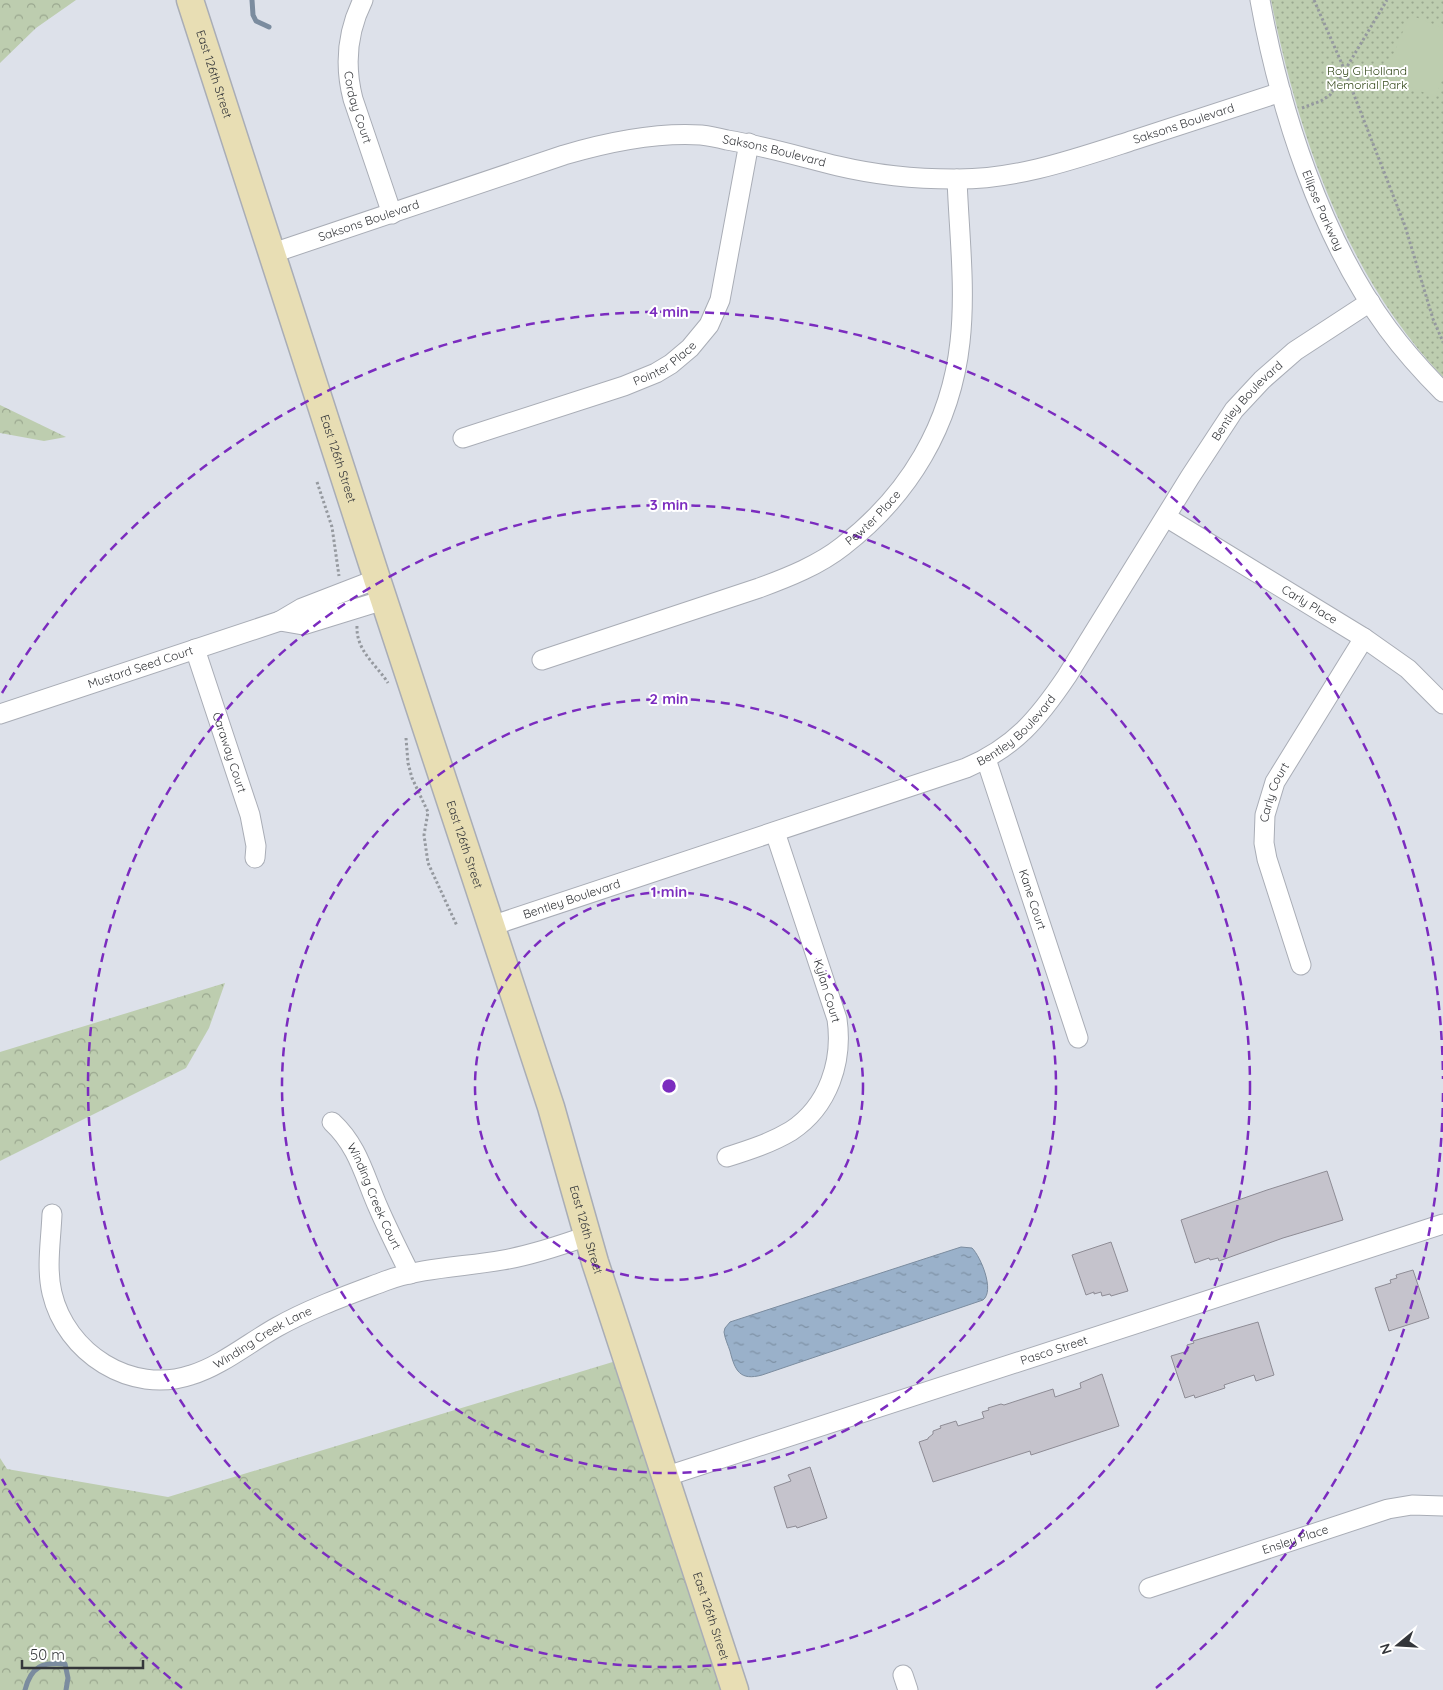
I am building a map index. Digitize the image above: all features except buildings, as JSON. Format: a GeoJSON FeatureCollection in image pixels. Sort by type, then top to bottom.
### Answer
{"type":"FeatureCollection","features":[{"type":"Feature","properties":{"kind":"main road","name":"East 126th Street"},"geometry":{"type":"LineString","coordinates":[[190,0],[551,1107],[587,1236],[735,1690]]}},
{"type":"Feature","properties":{"kind":"street","name":"Corday Court"},"geometry":{"type":"LineString","coordinates":[[363,0],[356,15],[349,39],[347,65],[349,82],[392,214]]}},
{"type":"Feature","properties":{"kind":"street","name":"Ellipse Parkway"},"geometry":{"type":"LineString","coordinates":[[1260,0],[1281,92],[1315,194],[1340,250],[1388,329],[1417,366],[1443,392]]}},
{"type":"Feature","properties":{"kind":"street","name":"Saksons Boulevard"},"geometry":{"type":"LineString","coordinates":[[273,253],[564,155],[596,146],[636,139],[680,134],[704,135],[749,143],[874,173],[903,177],[957,179],[993,176],[1058,164],[1281,92]]}},
{"type":"Feature","properties":{"kind":"street","name":"Pointer Place"},"geometry":{"type":"LineString","coordinates":[[463,438],[640,380],[671,364],[690,348],[709,325],[720,300],[749,143]]}},
{"type":"Feature","properties":{"kind":"street","name":"Pewter Place"},"geometry":{"type":"LineString","coordinates":[[542,660],[790,577],[843,546],[881,512],[900,491],[924,455],[942,418],[953,384],[963,308],[957,179]]}},
{"type":"Feature","properties":{"kind":"street","name":"Bentley Boulevard"},"geometry":{"type":"LineString","coordinates":[[491,926],[920,784],[986,759],[1012,741],[1046,707],[1234,410],[1262,380],[1295,351],[1370,302]]}},
{"type":"Feature","properties":{"kind":"street","name":"Carly Place"},"geometry":{"type":"LineString","coordinates":[[1166,517],[1364,638],[1408,669],[1443,704]]}},
{"type":"Feature","properties":{"kind":"street","name":"Mustard Seed Court"},"geometry":{"type":"LineString","coordinates":[[0,714],[280,621],[302,608],[381,590]]}},
{"type":"Feature","properties":{"kind":"street","name":"Carly Court"},"geometry":{"type":"LineString","coordinates":[[1301,965],[1267,859],[1264,843],[1265,815],[1275,782],[1364,638]]}},
{"type":"Feature","properties":{"kind":"street","name":"Caraway Court"},"geometry":{"type":"LineString","coordinates":[[195,649],[250,815],[256,846],[255,858]]}},
{"type":"Feature","properties":{"kind":"street","name":"Kane Court"},"geometry":{"type":"LineString","coordinates":[[986,759],[1078,1038]]}},
{"type":"Feature","properties":{"kind":"street","name":"Kylan Court"},"geometry":{"type":"LineString","coordinates":[[726,1157],[768,1143],[799,1125],[818,1105],[828,1088],[837,1057],[839,1032],[836,1019],[775,832]]}},
{"type":"Feature","properties":{"kind":"street","name":"Winding Creek Court"},"geometry":{"type":"LineString","coordinates":[[332,1122],[342,1132],[356,1152],[384,1220],[410,1274]]}},
{"type":"Feature","properties":{"kind":"street","name":"Winding Creek Lane"},"geometry":{"type":"LineString","coordinates":[[52,1214],[49,1273],[58,1313],[66,1328],[85,1351],[96,1360],[123,1372],[151,1380],[181,1378],[200,1372],[302,1314],[388,1280],[429,1270],[524,1256],[587,1236]]}},
{"type":"Feature","properties":{"kind":"street","name":"Pasco Street"},"geometry":{"type":"LineString","coordinates":[[664,1477],[1443,1224]]}},
{"type":"Feature","properties":{"kind":"street","name":"Ensley Place"},"geometry":{"type":"LineString","coordinates":[[1149,1588],[1388,1509],[1412,1505],[1443,1506]]}},
{"type":"Feature","properties":{"kind":"path"},"geometry":{"type":"LineString","coordinates":[[1314,0],[1344,69],[1405,226],[1443,342]]}},
{"type":"Feature","properties":{"kind":"path"},"geometry":{"type":"LineString","coordinates":[[1297,110],[1326,98],[1387,0]]}},
{"type":"Feature","properties":{"kind":"path"},"geometry":{"type":"LineString","coordinates":[[317,482],[332,527],[340,580]]}},
{"type":"Feature","properties":{"kind":"path"},"geometry":{"type":"LineString","coordinates":[[357,623],[358,638],[364,652],[392,690]]}},
{"type":"Feature","properties":{"kind":"path"},"geometry":{"type":"LineString","coordinates":[[405,732],[408,763],[412,778],[428,812],[424,835],[428,863],[457,926]]}},
{"type":"Feature","properties":{"kind":"green space"},"geometry":{"type":"Polygon","coordinates":[[[0,0],[76,0],[36,28],[0,63],[0,0]]]}},
{"type":"Feature","properties":{"kind":"green space","name":"Roy G Holland Memorial Park"},"geometry":{"type":"Polygon","coordinates":[[[1271,0],[1443,0],[1443,377],[1409,337],[1379,294],[1353,249],[1331,201],[1312,152],[1296,102],[1271,0]]]}},
{"type":"Feature","properties":{"kind":"green space"},"geometry":{"type":"Polygon","coordinates":[[[1410,15],[1443,28],[1443,78],[1435,97],[1384,76],[1410,15]]]}},
{"type":"Feature","properties":{"kind":"green space"},"geometry":{"type":"Polygon","coordinates":[[[0,405],[66,437],[44,441],[0,433],[0,405]]]}},
{"type":"Feature","properties":{"kind":"green space"},"geometry":{"type":"Polygon","coordinates":[[[225,983],[209,1028],[186,1068],[0,1161],[0,1052],[225,983]]]}},
{"type":"Feature","properties":{"kind":"green space"},"geometry":{"type":"Polygon","coordinates":[[[616,1361],[722,1690],[0,1690],[0,1458],[7,1469],[168,1497],[616,1361]]]}},
{"type":"Feature","properties":{"kind":"water"},"geometry":{"type":"Polygon","coordinates":[[[961,1247],[972,1248],[983,1266],[988,1289],[983,1300],[755,1377],[748,1377],[740,1373],[734,1364],[724,1332],[730,1322],[961,1247]]]}},
{"type":"Feature","properties":{"kind":"waterway"},"geometry":{"type":"LineString","coordinates":[[252,0],[253,15],[256,21],[269,27]]}},
{"type":"Feature","properties":{"kind":"waterway"},"geometry":{"type":"LineString","coordinates":[[25,1690],[34,1671],[39,1667],[50,1664],[65,1664],[68,1678],[66,1690]]}}]}
